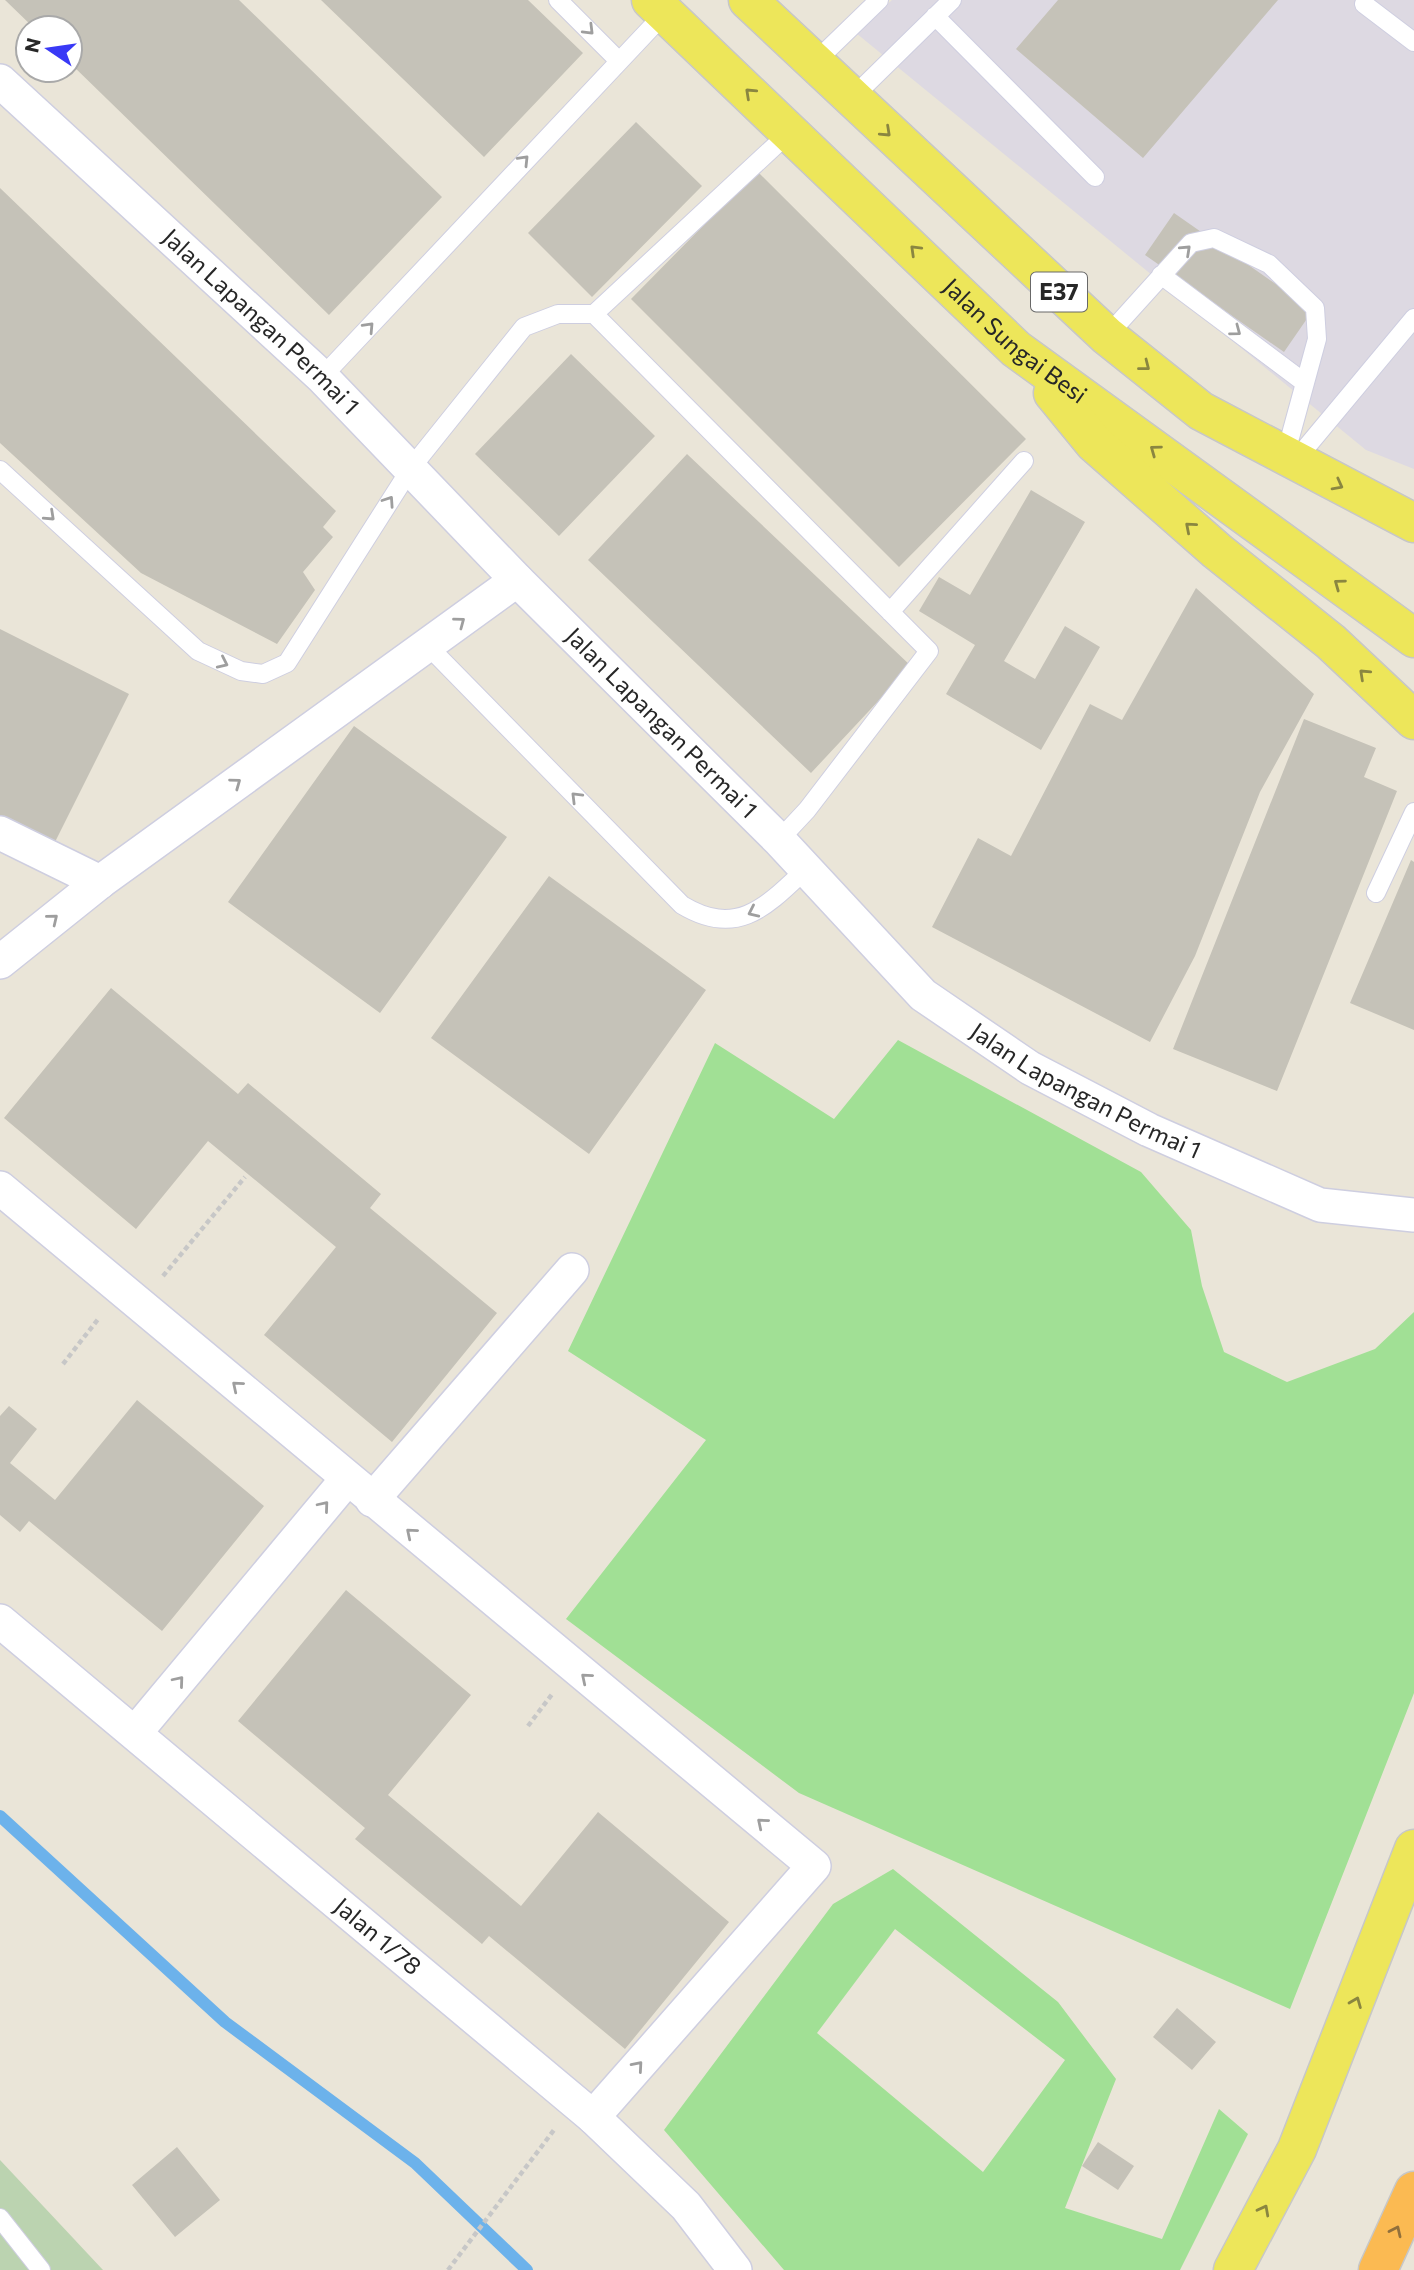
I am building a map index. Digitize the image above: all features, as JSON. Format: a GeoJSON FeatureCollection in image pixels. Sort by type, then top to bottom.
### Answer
{"type":"FeatureCollection","features":[{"type":"Feature","properties":{"kind":"highway"},"geometry":{"type":"LineString","coordinates":[[1378,2270],[1414,2191]]}},
{"type":"Feature","properties":{"kind":"main road","name":"E37"},"geometry":{"type":"LineString","coordinates":[[748,0],[1107,336],[1201,411],[1414,523]]}},
{"type":"Feature","properties":{"kind":"main road","name":"Jalan Sungai Besi"},"geometry":{"type":"LineString","coordinates":[[657,7],[791,131],[1016,349],[1414,638]]}},
{"type":"Feature","properties":{"kind":"main road"},"geometry":{"type":"LineString","coordinates":[[1016,349],[1094,443],[1217,551],[1331,642],[1414,720]]}},
{"type":"Feature","properties":{"kind":"main road"},"geometry":{"type":"LineString","coordinates":[[1233,2270],[1297,2149],[1414,1849]]}},
{"type":"Feature","properties":{"kind":"street","name":"Jalan Lapangan Permai 1"},"geometry":{"type":"LineString","coordinates":[[0,81],[322,377],[517,580],[779,840],[923,995],[1030,1068],[1149,1129],[1320,1205],[1414,1215]]}},
{"type":"Feature","properties":{"kind":"street"},"geometry":{"type":"LineString","coordinates":[[0,961],[100,881],[517,580]]}},
{"type":"Feature","properties":{"kind":"street"},"geometry":{"type":"LineString","coordinates":[[0,833],[100,881]]}},
{"type":"Feature","properties":{"kind":"street"},"geometry":{"type":"LineString","coordinates":[[0,1188],[359,1490],[814,1866],[584,2109]]}},
{"type":"Feature","properties":{"kind":"street"},"geometry":{"type":"LineString","coordinates":[[135,1734],[359,1490],[572,1270]]}},
{"type":"Feature","properties":{"kind":"street","name":"Jalan 1/78"},"geometry":{"type":"LineString","coordinates":[[0,1621],[584,2109],[686,2206],[735,2270]]}},
{"type":"Feature","properties":{"kind":"lane"},"geometry":{"type":"LineString","coordinates":[[558,0],[619,61]]}},
{"type":"Feature","properties":{"kind":"lane"},"geometry":{"type":"LineString","coordinates":[[814,63],[879,0]]}},
{"type":"Feature","properties":{"kind":"lane"},"geometry":{"type":"LineString","coordinates":[[852,99],[952,0]]}},
{"type":"Feature","properties":{"kind":"lane"},"geometry":{"type":"LineString","coordinates":[[1364,4],[1414,42]]}},
{"type":"Feature","properties":{"kind":"lane"},"geometry":{"type":"LineString","coordinates":[[322,377],[619,61],[657,7]]}},
{"type":"Feature","properties":{"kind":"lane"},"geometry":{"type":"LineString","coordinates":[[935,16],[1095,177]]}},
{"type":"Feature","properties":{"kind":"lane"},"geometry":{"type":"LineString","coordinates":[[0,470],[198,651],[241,671],[263,674],[287,663],[411,468],[524,327],[558,314],[594,314],[791,131]]}},
{"type":"Feature","properties":{"kind":"lane"},"geometry":{"type":"LineString","coordinates":[[1107,336],[1191,243],[1214,238],[1269,264],[1315,308],[1317,339],[1289,459]]}},
{"type":"Feature","properties":{"kind":"lane"},"geometry":{"type":"LineString","coordinates":[[1161,275],[1305,383]]}},
{"type":"Feature","properties":{"kind":"lane"},"geometry":{"type":"LineString","coordinates":[[594,314],[929,651],[807,810],[779,840]]}},
{"type":"Feature","properties":{"kind":"lane"},"geometry":{"type":"LineString","coordinates":[[1289,459],[1414,318]]}},
{"type":"Feature","properties":{"kind":"lane"},"geometry":{"type":"LineString","coordinates":[[890,612],[1024,461]]}},
{"type":"Feature","properties":{"kind":"lane"},"geometry":{"type":"LineString","coordinates":[[428,646],[682,905],[703,917],[726,920],[752,914],[806,869]]}},
{"type":"Feature","properties":{"kind":"lane"},"geometry":{"type":"LineString","coordinates":[[1376,893],[1414,812]]}},
{"type":"Feature","properties":{"kind":"lane"},"geometry":{"type":"LineString","coordinates":[[0,2218],[41,2270]]}},
{"type":"Feature","properties":{"kind":"path"},"geometry":{"type":"LineString","coordinates":[[63,1364],[131,1298],[245,1177]]}},
{"type":"Feature","properties":{"kind":"path"},"geometry":{"type":"LineString","coordinates":[[448,2270],[497,2208],[584,2109]]}},
{"type":"Feature","properties":{"kind":"shaded area"},"geometry":{"type":"Polygon","coordinates":[[[892,0],[1414,0],[1414,469],[1366,450],[856,33],[892,0]]]}},
{"type":"Feature","properties":{"kind":"green space"},"geometry":{"type":"Polygon","coordinates":[[[898,1040],[1141,1172],[1191,1230],[1202,1286],[1224,1352],[1287,1382],[1375,1349],[1414,1312],[1414,1693],[1290,2009],[799,1793],[566,1619],[706,1440],[568,1351],[715,1043],[834,1119],[898,1040]]]}},
{"type":"Feature","properties":{"kind":"green space"},"geometry":{"type":"Polygon","coordinates":[[[893,1869],[1058,2002],[1116,2079],[1065,2208],[1162,2239],[1219,2109],[1248,2134],[1180,2270],[784,2270],[664,2130],[833,1904],[893,1869]],[[895,1929],[817,2033],[983,2172],[1065,2060],[895,1929]]]}},
{"type":"Feature","properties":{"kind":"green space"},"geometry":{"type":"Polygon","coordinates":[[[0,2160],[103,2270],[0,2270],[0,2160]]]}},
{"type":"Feature","properties":{"kind":"building"},"geometry":{"type":"Polygon","coordinates":[[[5,0],[239,0],[442,197],[329,315],[84,77],[84,14],[20,14],[5,0]]]}},
{"type":"Feature","properties":{"kind":"building"},"geometry":{"type":"Polygon","coordinates":[[[321,0],[528,0],[583,53],[484,157],[321,0]]]}},
{"type":"Feature","properties":{"kind":"building"},"geometry":{"type":"Polygon","coordinates":[[[1058,0],[1278,0],[1143,158],[1016,49],[1058,0]]]}},
{"type":"Feature","properties":{"kind":"building"},"geometry":{"type":"Polygon","coordinates":[[[636,122],[702,186],[592,297],[528,233],[636,122]]]}},
{"type":"Feature","properties":{"kind":"building"},"geometry":{"type":"Polygon","coordinates":[[[757,171],[1026,439],[899,567],[631,299],[757,171]]]}},
{"type":"Feature","properties":{"kind":"building"},"geometry":{"type":"Polygon","coordinates":[[[0,188],[336,511],[323,527],[333,537],[303,572],[315,590],[277,644],[141,573],[0,443],[0,188]]]}},
{"type":"Feature","properties":{"kind":"building"},"geometry":{"type":"Polygon","coordinates":[[[1174,213],[1313,310],[1284,352],[1145,255],[1174,213]]]}},
{"type":"Feature","properties":{"kind":"building"},"geometry":{"type":"Polygon","coordinates":[[[571,354],[655,436],[559,536],[475,454],[571,354]]]}},
{"type":"Feature","properties":{"kind":"building"},"geometry":{"type":"Polygon","coordinates":[[[687,454],[911,666],[811,773],[588,560],[687,454]]]}},
{"type":"Feature","properties":{"kind":"building"},"geometry":{"type":"Polygon","coordinates":[[[1031,490],[1085,522],[1004,661],[1035,679],[1065,626],[1100,647],[1041,750],[946,694],[975,645],[919,611],[939,577],[970,595],[1031,490]]]}},
{"type":"Feature","properties":{"kind":"building"},"geometry":{"type":"Polygon","coordinates":[[[1196,588],[1314,694],[1260,792],[1195,956],[1150,1042],[932,927],[978,838],[1011,856],[1090,704],[1122,720],[1196,588]]]}},
{"type":"Feature","properties":{"kind":"building"},"geometry":{"type":"Polygon","coordinates":[[[0,629],[129,694],[54,844],[0,816],[0,629]]]}},
{"type":"Feature","properties":{"kind":"building"},"geometry":{"type":"Polygon","coordinates":[[[1304,719],[1376,748],[1364,777],[1397,791],[1277,1091],[1173,1049],[1304,719]]]}},
{"type":"Feature","properties":{"kind":"building"},"geometry":{"type":"Polygon","coordinates":[[[354,726],[507,837],[380,1013],[228,902],[354,726]]]}},
{"type":"Feature","properties":{"kind":"building"},"geometry":{"type":"Polygon","coordinates":[[[1411,860],[1414,862],[1414,1030],[1350,1003],[1411,860]]]}},
{"type":"Feature","properties":{"kind":"building"},"geometry":{"type":"Polygon","coordinates":[[[549,876],[706,990],[589,1154],[431,1038],[549,876]]]}},
{"type":"Feature","properties":{"kind":"building"},"geometry":{"type":"Polygon","coordinates":[[[111,988],[238,1094],[248,1083],[381,1194],[370,1208],[497,1313],[392,1442],[264,1335],[336,1247],[208,1141],[136,1229],[4,1118],[111,988]]]}},
{"type":"Feature","properties":{"kind":"building"},"geometry":{"type":"Polygon","coordinates":[[[137,1400],[264,1506],[162,1631],[29,1521],[20,1532],[0,1515],[0,1416],[9,1406],[37,1429],[10,1463],[55,1500],[137,1400]]]}},
{"type":"Feature","properties":{"kind":"building"},"geometry":{"type":"Polygon","coordinates":[[[346,1590],[471,1695],[388,1795],[521,1906],[598,1812],[729,1922],[625,2049],[489,1936],[482,1944],[355,1839],[365,1828],[238,1721],[346,1590]]]}},
{"type":"Feature","properties":{"kind":"building"},"geometry":{"type":"Polygon","coordinates":[[[1177,2008],[1216,2042],[1192,2070],[1153,2037],[1177,2008]]]}},
{"type":"Feature","properties":{"kind":"building"},"geometry":{"type":"Polygon","coordinates":[[[1098,2142],[1134,2166],[1118,2190],[1082,2166],[1098,2142]]]}},
{"type":"Feature","properties":{"kind":"building"},"geometry":{"type":"Polygon","coordinates":[[[177,2147],[220,2200],[175,2237],[132,2185],[177,2147]]]}},
{"type":"Feature","properties":{"kind":"waterway"},"geometry":{"type":"LineString","coordinates":[[0,1816],[225,2022],[415,2163],[527,2270]]}}]}
